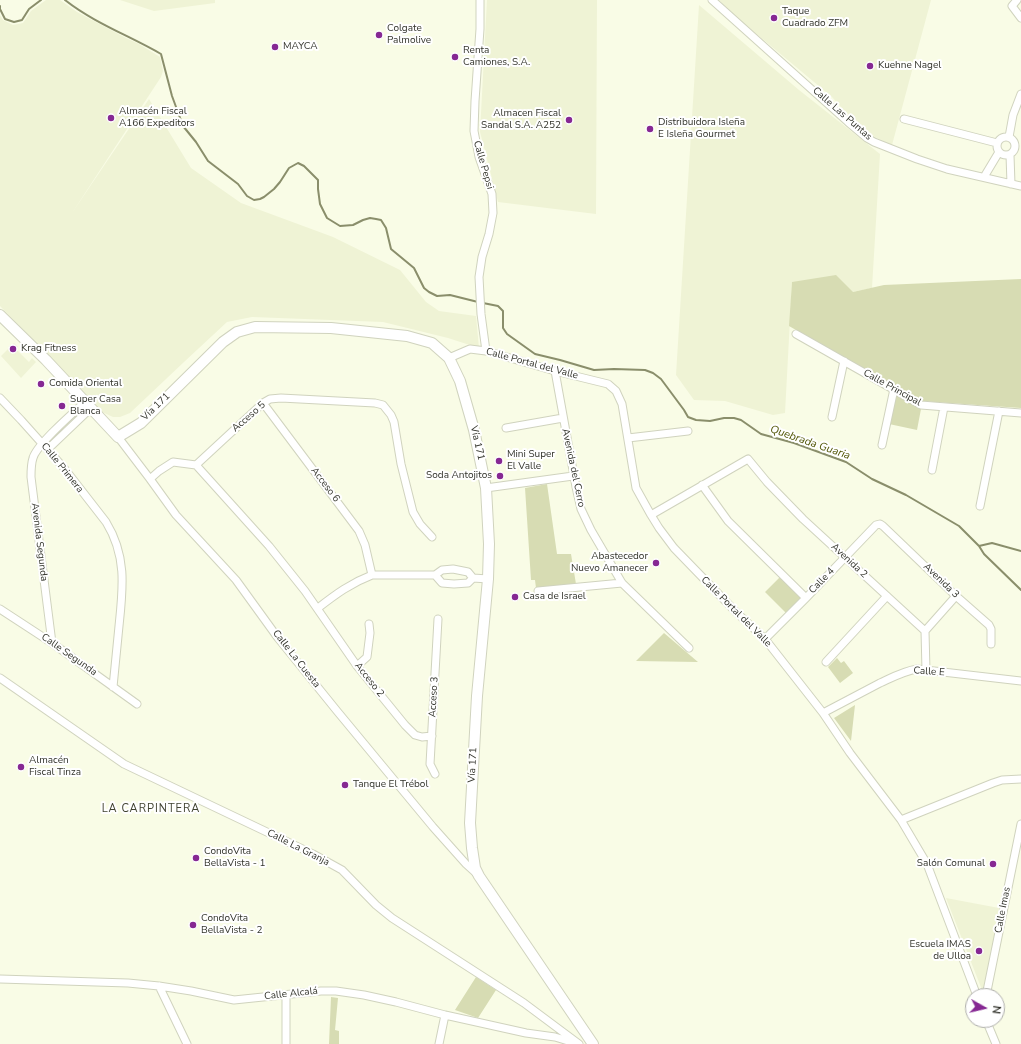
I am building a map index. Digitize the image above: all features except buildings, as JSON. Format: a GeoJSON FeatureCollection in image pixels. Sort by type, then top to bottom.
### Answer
{"type":"FeatureCollection","features":[{"type":"Feature","properties":{"kind":"main road"},"geometry":{"type":"LineString","coordinates":[[0,315],[46,360],[118,437]]}},
{"type":"Feature","properties":{"kind":"main road","name":"Vía 171"},"geometry":{"type":"LineString","coordinates":[[118,437],[141,423],[223,342],[237,332],[254,327],[331,328],[407,336],[432,343],[449,358],[460,381],[474,430],[486,488],[489,544],[488,579],[477,696],[470,823],[475,868],[593,1044]]}},
{"type":"Feature","properties":{"kind":"street","name":"Calle Pepsi"},"geometry":{"type":"LineString","coordinates":[[480,0],[480,29],[474,131],[479,157],[492,194],[493,213],[490,234],[482,258],[479,277],[481,314],[486,351]]}},
{"type":"Feature","properties":{"kind":"street","name":"Calle Las Puntas"},"geometry":{"type":"LineString","coordinates":[[712,0],[867,138],[883,146],[947,169],[1021,186]]}},
{"type":"Feature","properties":{"kind":"street"},"geometry":{"type":"LineString","coordinates":[[1017,0],[1012,6],[1021,18]]}},
{"type":"Feature","properties":{"kind":"street"},"geometry":{"type":"LineString","coordinates":[[1009,137],[1013,115],[1021,94]]}},
{"type":"Feature","properties":{"kind":"street"},"geometry":{"type":"LineString","coordinates":[[904,119],[997,144]]}},
{"type":"Feature","properties":{"kind":"street"},"geometry":{"type":"LineString","coordinates":[[1009,137],[1014,141],[1018,148],[1010,155],[1004,155],[998,152],[996,147],[1000,138],[1009,137]]}},
{"type":"Feature","properties":{"kind":"street"},"geometry":{"type":"LineString","coordinates":[[984,177],[998,152]]}},
{"type":"Feature","properties":{"kind":"street"},"geometry":{"type":"LineString","coordinates":[[1010,155],[1011,184]]}},
{"type":"Feature","properties":{"kind":"street","name":"Calle Principal"},"geometry":{"type":"LineString","coordinates":[[796,334],[921,405],[1021,413]]}},
{"type":"Feature","properties":{"kind":"street","name":"Calle Portal del Valle"},"geometry":{"type":"LineString","coordinates":[[449,358],[470,349],[486,351],[608,384],[616,391],[622,404],[636,488],[651,515],[674,548],[736,612],[765,639],[901,820],[927,864],[974,988]]}},
{"type":"Feature","properties":{"kind":"street"},"geometry":{"type":"LineString","coordinates":[[832,417],[844,361]]}},
{"type":"Feature","properties":{"kind":"street","name":"Avenida del Cerro"},"geometry":{"type":"LineString","coordinates":[[556,371],[573,476],[581,509],[591,530],[622,583],[689,648]]}},
{"type":"Feature","properties":{"kind":"street"},"geometry":{"type":"LineString","coordinates":[[882,445],[894,390]]}},
{"type":"Feature","properties":{"kind":"street","name":"Calle Primera"},"geometry":{"type":"LineString","coordinates":[[0,398],[64,468],[106,522],[116,544],[121,559],[123,581],[113,687]]}},
{"type":"Feature","properties":{"kind":"street","name":"Acceso 5"},"geometry":{"type":"LineString","coordinates":[[196,465],[263,402],[270,399],[281,398],[375,403],[383,405],[391,415],[394,422],[401,464],[413,512],[420,524],[432,537]]}},
{"type":"Feature","properties":{"kind":"street","name":"Acceso 6"},"geometry":{"type":"LineString","coordinates":[[263,402],[360,531],[372,575]]}},
{"type":"Feature","properties":{"kind":"street","name":"Avenida Segunda"},"geometry":{"type":"LineString","coordinates":[[52,643],[31,477],[31,466],[33,456],[88,405]]}},
{"type":"Feature","properties":{"kind":"street"},"geometry":{"type":"LineString","coordinates":[[932,470],[944,406]]}},
{"type":"Feature","properties":{"kind":"street"},"geometry":{"type":"LineString","coordinates":[[980,506],[999,411]]}},
{"type":"Feature","properties":{"kind":"street"},"geometry":{"type":"LineString","coordinates":[[506,428],[563,418]]}},
{"type":"Feature","properties":{"kind":"street"},"geometry":{"type":"LineString","coordinates":[[628,438],[688,431]]}},
{"type":"Feature","properties":{"kind":"street","name":"Calle La Cuesta"},"geometry":{"type":"LineString","coordinates":[[118,437],[176,515],[236,580],[278,638],[432,827],[479,876]]}},
{"type":"Feature","properties":{"kind":"street","name":"Avenida 2"},"geometry":{"type":"LineString","coordinates":[[702,485],[748,459],[767,482],[803,519],[925,631]]}},
{"type":"Feature","properties":{"kind":"street"},"geometry":{"type":"LineString","coordinates":[[150,479],[173,462],[196,465],[269,546],[318,608],[344,588],[372,575],[435,576],[442,570],[453,569],[468,572],[473,578],[488,579]]}},
{"type":"Feature","properties":{"kind":"street"},"geometry":{"type":"LineString","coordinates":[[486,488],[573,476]]}},
{"type":"Feature","properties":{"kind":"street"},"geometry":{"type":"LineString","coordinates":[[651,515],[702,485],[728,521],[806,598]]}},
{"type":"Feature","properties":{"kind":"street","name":"Calle 4"},"geometry":{"type":"LineString","coordinates":[[765,639],[876,525],[880,524]]}},
{"type":"Feature","properties":{"kind":"street","name":"Avenida 3"},"geometry":{"type":"LineString","coordinates":[[880,524],[989,625],[991,629],[991,644]]}},
{"type":"Feature","properties":{"kind":"street"},"geometry":{"type":"LineString","coordinates":[[435,576],[442,583],[454,584],[468,583],[473,578]]}},
{"type":"Feature","properties":{"kind":"street"},"geometry":{"type":"LineString","coordinates":[[538,591],[622,583]]}},
{"type":"Feature","properties":{"kind":"street"},"geometry":{"type":"LineString","coordinates":[[826,662],[887,596]]}},
{"type":"Feature","properties":{"kind":"street"},"geometry":{"type":"LineString","coordinates":[[926,671],[925,631],[956,596]]}},
{"type":"Feature","properties":{"kind":"street","name":"Calle Segunda"},"geometry":{"type":"LineString","coordinates":[[0,608],[137,704]]}},
{"type":"Feature","properties":{"kind":"street","name":"Acceso 2"},"geometry":{"type":"LineString","coordinates":[[318,608],[357,666],[409,730],[415,735],[422,737],[432,736]]}},
{"type":"Feature","properties":{"kind":"street","name":"Acceso 3"},"geometry":{"type":"LineString","coordinates":[[435,774],[430,764],[438,619]]}},
{"type":"Feature","properties":{"kind":"street"},"geometry":{"type":"LineString","coordinates":[[357,666],[367,657],[369,624]]}},
{"type":"Feature","properties":{"kind":"street","name":"Calle E"},"geometry":{"type":"LineString","coordinates":[[822,713],[898,674],[909,670],[918,669],[1021,681]]}},
{"type":"Feature","properties":{"kind":"street","name":"Calle La Granja"},"geometry":{"type":"LineString","coordinates":[[0,678],[124,764],[314,854],[342,870],[376,905],[392,918],[524,1003],[578,1044]]}},
{"type":"Feature","properties":{"kind":"street"},"geometry":{"type":"LineString","coordinates":[[901,820],[992,783],[1002,780],[1021,779]]}},
{"type":"Feature","properties":{"kind":"street","name":"Calle Imas"},"geometry":{"type":"LineString","coordinates":[[988,988],[1021,824]]}},
{"type":"Feature","properties":{"kind":"street","name":"Calle Alcalá"},"geometry":{"type":"LineString","coordinates":[[0,979],[128,983],[191,991],[234,1000],[321,991],[350,993],[396,1002],[445,1015],[526,1033],[555,1037],[578,1044]]}},
{"type":"Feature","properties":{"kind":"street"},"geometry":{"type":"LineString","coordinates":[[159,986],[187,1044]]}},
{"type":"Feature","properties":{"kind":"street"},"geometry":{"type":"LineString","coordinates":[[286,995],[286,1044]]}},
{"type":"Feature","properties":{"kind":"street"},"geometry":{"type":"LineString","coordinates":[[439,1044],[445,1015]]}},
{"type":"Feature","properties":{"kind":"street"},"geometry":{"type":"LineString","coordinates":[[540,1035],[548,1028],[548,1020]]}},
{"type":"Feature","properties":{"kind":"street"},"geometry":{"type":"LineString","coordinates":[[989,1028],[996,1044]]}},
{"type":"Feature","properties":{"kind":"shaded area"},"geometry":{"type":"Polygon","coordinates":[[[46,0],[60,0],[77,12],[139,44],[160,57],[163,71],[161,77],[72,213],[149,99],[191,168],[241,203],[333,237],[400,270],[426,302],[439,311],[476,316],[479,348],[448,338],[383,322],[252,317],[227,322],[130,413],[120,417],[113,417],[102,412],[0,306],[0,15],[3,20],[13,25],[23,23],[31,11],[46,0]]]}},
{"type":"Feature","properties":{"kind":"shaded area"},"geometry":{"type":"Polygon","coordinates":[[[120,0],[215,0],[215,3],[154,11],[120,0]]]}},
{"type":"Feature","properties":{"kind":"shaded area"},"geometry":{"type":"Polygon","coordinates":[[[487,0],[597,0],[596,214],[498,202],[480,132],[487,0]]]}},
{"type":"Feature","properties":{"kind":"shaded area"},"geometry":{"type":"Polygon","coordinates":[[[719,0],[931,0],[892,145],[875,137],[849,116],[832,97],[735,16],[719,0]]]}},
{"type":"Feature","properties":{"kind":"shaded area"},"geometry":{"type":"Polygon","coordinates":[[[699,5],[799,90],[880,154],[872,288],[853,292],[792,282],[785,413],[773,415],[725,401],[694,400],[676,375],[699,5]]]}},
{"type":"Feature","properties":{"kind":"shaded area"},"geometry":{"type":"Polygon","coordinates":[[[836,275],[853,292],[884,285],[1021,279],[1021,408],[920,401],[789,326],[792,282],[836,275]]]}},
{"type":"Feature","properties":{"kind":"shaded area"},"geometry":{"type":"Polygon","coordinates":[[[14,343],[18,347],[16,349],[29,362],[32,358],[36,362],[21,378],[1,356],[14,343]]]}},
{"type":"Feature","properties":{"kind":"shaded area"},"geometry":{"type":"Polygon","coordinates":[[[895,394],[921,409],[917,430],[889,424],[895,394]]]}},
{"type":"Feature","properties":{"kind":"shaded area"},"geometry":{"type":"Polygon","coordinates":[[[547,484],[557,554],[571,554],[576,584],[536,588],[535,580],[531,580],[525,488],[547,484]]]}},
{"type":"Feature","properties":{"kind":"shaded area"},"geometry":{"type":"Polygon","coordinates":[[[780,577],[802,598],[787,614],[765,592],[780,577]]]}},
{"type":"Feature","properties":{"kind":"shaded area"},"geometry":{"type":"Polygon","coordinates":[[[664,633],[698,662],[636,661],[664,633]]]}},
{"type":"Feature","properties":{"kind":"shaded area"},"geometry":{"type":"Polygon","coordinates":[[[837,658],[841,663],[844,661],[853,673],[840,683],[828,667],[837,658]]]}},
{"type":"Feature","properties":{"kind":"shaded area"},"geometry":{"type":"Polygon","coordinates":[[[855,705],[851,741],[834,718],[855,705]]]}},
{"type":"Feature","properties":{"kind":"shaded area","name":"Escuela IMAS de Ulloa"},"geometry":{"type":"Polygon","coordinates":[[[946,898],[999,908],[985,988],[981,988],[946,898]]]}},
{"type":"Feature","properties":{"kind":"shaded area"},"geometry":{"type":"Polygon","coordinates":[[[476,977],[496,990],[478,1018],[455,1010],[476,977]]]}},
{"type":"Feature","properties":{"kind":"shaded area"},"geometry":{"type":"Polygon","coordinates":[[[331,997],[338,998],[335,1030],[339,1031],[339,1044],[329,1044],[331,997]]]}},
{"type":"Feature","properties":{"kind":"waterway","name":"Quebrada Guaria"},"geometry":{"type":"LineString","coordinates":[[0,6],[5,19],[14,22],[22,20],[29,9],[41,0]]}},
{"type":"Feature","properties":{"kind":"waterway","name":"Quebrada Guaria"},"geometry":{"type":"LineString","coordinates":[[65,0],[88,16],[161,54],[172,96],[183,126],[196,142],[208,161],[238,184],[247,196],[254,200],[264,197],[274,189],[289,168],[298,163],[304,166],[318,180],[320,204],[327,218],[340,226],[353,225],[370,218],[381,220],[386,228],[391,249],[414,268],[424,288],[437,296],[450,295],[478,302]]}},
{"type":"Feature","properties":{"kind":"waterway","name":"Quebrada Guaria"},"geometry":{"type":"LineString","coordinates":[[483,303],[498,306],[503,311],[503,328],[507,334],[535,354],[594,370],[645,370],[653,373],[661,379],[688,417],[696,420],[710,421],[724,418],[734,418],[741,420],[761,434],[794,443],[846,462],[872,479],[906,495],[959,526],[979,546],[984,554],[1021,590]]}},
{"type":"Feature","properties":{"kind":"waterway"},"geometry":{"type":"LineString","coordinates":[[979,546],[992,543],[1021,551]]}},
{"type":"Feature","properties":{"kind":"place","name":"Taque Cuadrado ZFM"},"geometry":{"type":"Point","coordinates":[774,18]}},
{"type":"Feature","properties":{"kind":"place","name":"Colgate Palmolive"},"geometry":{"type":"Point","coordinates":[379,35]}},
{"type":"Feature","properties":{"kind":"place","name":"MAYCA"},"geometry":{"type":"Point","coordinates":[275,47]}},
{"type":"Feature","properties":{"kind":"place","name":"Renta Camiones, S.A."},"geometry":{"type":"Point","coordinates":[455,57]}},
{"type":"Feature","properties":{"kind":"place","name":"Kuehne Nagel"},"geometry":{"type":"Point","coordinates":[870,66]}},
{"type":"Feature","properties":{"kind":"place","name":"Almacén Fiscal A166 Expeditors"},"geometry":{"type":"Point","coordinates":[111,118]}},
{"type":"Feature","properties":{"kind":"place","name":"Almacen Fiscal Sandal S.A. A252"},"geometry":{"type":"Point","coordinates":[569,120]}},
{"type":"Feature","properties":{"kind":"place","name":"Distribuidora Isleña E Isleña Gourmet"},"geometry":{"type":"Point","coordinates":[650,129]}},
{"type":"Feature","properties":{"kind":"place","name":"Krag Fitness"},"geometry":{"type":"Point","coordinates":[13,349]}},
{"type":"Feature","properties":{"kind":"place","name":"Comida Oriental"},"geometry":{"type":"Point","coordinates":[41,384]}},
{"type":"Feature","properties":{"kind":"place","name":"Super Casa Blanca"},"geometry":{"type":"Point","coordinates":[62,406]}},
{"type":"Feature","properties":{"kind":"place","name":"Mini Super El Valle"},"geometry":{"type":"Point","coordinates":[499,461]}},
{"type":"Feature","properties":{"kind":"place","name":"Soda Antojitos"},"geometry":{"type":"Point","coordinates":[500,476]}},
{"type":"Feature","properties":{"kind":"place","name":"Abastecedor Nuevo Amanecer"},"geometry":{"type":"Point","coordinates":[656,563]}},
{"type":"Feature","properties":{"kind":"place","name":"Casa de Israel"},"geometry":{"type":"Point","coordinates":[515,597]}},
{"type":"Feature","properties":{"kind":"place","name":"Almacén Fiscal Tinza"},"geometry":{"type":"Point","coordinates":[21,767]}},
{"type":"Feature","properties":{"kind":"place","name":"Tanque El Trébol"},"geometry":{"type":"Point","coordinates":[345,785]}},
{"type":"Feature","properties":{"kind":"place","name":"CondoVita BellaVista - 1"},"geometry":{"type":"Point","coordinates":[196,858]}},
{"type":"Feature","properties":{"kind":"place","name":"Salón Comunal"},"geometry":{"type":"Point","coordinates":[993,864]}},
{"type":"Feature","properties":{"kind":"place","name":"CondoVita BellaVista - 2"},"geometry":{"type":"Point","coordinates":[193,925]}},
{"type":"Feature","properties":{"kind":"place","name":"Escuela IMAS de Ulloa"},"geometry":{"type":"Point","coordinates":[979,951]}},
{"type":"Feature","properties":{"kind":"district","name":"LA CARPINTERA"},"geometry":{"type":"Point","coordinates":[151,809]}}]}
